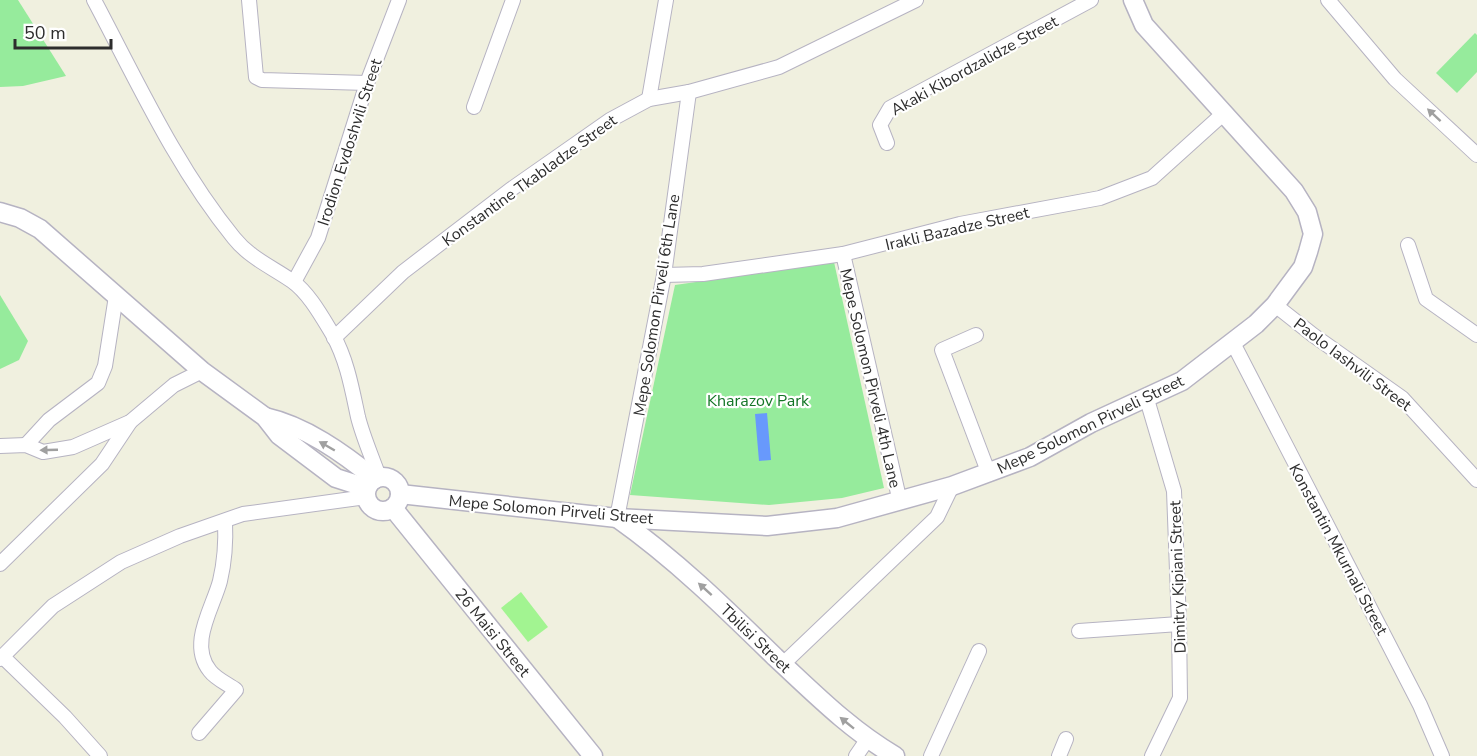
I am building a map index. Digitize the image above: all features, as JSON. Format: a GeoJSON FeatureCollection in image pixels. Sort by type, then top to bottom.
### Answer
{"type":"FeatureCollection","features":[{"type":"Feature","properties":{"kind":"main road","name":"Mepe Solomon Pirveli Street"},"geometry":{"type":"LineString","coordinates":[[397,501],[617,518],[767,526],[837,518],[952,486],[1030,458],[1146,396],[1182,381],[1233,343],[1275,304],[1303,267],[1313,234],[1307,212],[1294,191],[1144,25],[1133,0]]}},
{"type":"Feature","properties":{"kind":"main road"},"geometry":{"type":"LineString","coordinates":[[0,212],[20,218],[40,229],[202,370],[265,417],[286,422],[350,459],[371,485],[376,510],[387,511],[397,501],[399,488],[391,478],[371,485]]}},
{"type":"Feature","properties":{"kind":"main road","name":"26 Maisi Street"},"geometry":{"type":"LineString","coordinates":[[397,501],[592,755]]}},
{"type":"Feature","properties":{"kind":"main road","name":"Tbilisi Street"},"geometry":{"type":"LineString","coordinates":[[617,518],[650,541],[704,588],[829,708],[867,740],[895,756]]}},
{"type":"Feature","properties":{"kind":"street"},"geometry":{"type":"LineString","coordinates":[[94,0],[163,130],[196,186],[235,240],[262,264],[294,282],[316,309],[334,338],[351,382],[371,485],[283,507],[243,514],[180,536],[121,562],[53,606],[1,658],[65,717],[100,756]]}},
{"type":"Feature","properties":{"kind":"street"},"geometry":{"type":"LineString","coordinates":[[249,0],[256,77],[262,80],[367,83]]}},
{"type":"Feature","properties":{"kind":"street","name":"Irodion Evdoshvili Street"},"geometry":{"type":"LineString","coordinates":[[294,282],[318,238],[367,83],[399,0]]}},
{"type":"Feature","properties":{"kind":"street"},"geometry":{"type":"LineString","coordinates":[[474,107],[513,0]]}},
{"type":"Feature","properties":{"kind":"street"},"geometry":{"type":"LineString","coordinates":[[649,99],[666,0]]}},
{"type":"Feature","properties":{"kind":"street","name":"Konstantine Tkabladze Street"},"geometry":{"type":"LineString","coordinates":[[334,338],[403,272],[501,197],[610,120],[649,99],[689,92],[779,67],[916,0]]}},
{"type":"Feature","properties":{"kind":"street","name":"Akaki Kibordzalidze Street"},"geometry":{"type":"LineString","coordinates":[[886,143],[880,124],[890,108],[1091,0]]}},
{"type":"Feature","properties":{"kind":"street"},"geometry":{"type":"LineString","coordinates":[[1328,0],[1395,79],[1477,155]]}},
{"type":"Feature","properties":{"kind":"street","name":"Mepe Solomon Pirveli 6th Lane"},"geometry":{"type":"LineString","coordinates":[[617,518],[664,275],[689,92]]}},
{"type":"Feature","properties":{"kind":"street","name":"Irakli Bazadze Street"},"geometry":{"type":"LineString","coordinates":[[664,275],[703,274],[843,255],[960,224],[1100,198],[1152,178],[1222,114]]}},
{"type":"Feature","properties":{"kind":"street"},"geometry":{"type":"LineString","coordinates":[[1408,245],[1426,299],[1477,335]]}},
{"type":"Feature","properties":{"kind":"street","name":"Mepe Solomon Pirveli 4th Lane"},"geometry":{"type":"LineString","coordinates":[[843,255],[900,501]]}},
{"type":"Feature","properties":{"kind":"street"},"geometry":{"type":"LineString","coordinates":[[26,445],[49,420],[98,383],[105,366],[116,296]]}},
{"type":"Feature","properties":{"kind":"street","name":"Paolo Iashvili Street"},"geometry":{"type":"LineString","coordinates":[[1275,304],[1313,336],[1402,398],[1477,480]]}},
{"type":"Feature","properties":{"kind":"street"},"geometry":{"type":"LineString","coordinates":[[976,335],[942,350],[989,474]]}},
{"type":"Feature","properties":{"kind":"street","name":"Konstantin Mkurnali Street"},"geometry":{"type":"LineString","coordinates":[[1233,343],[1420,705],[1442,756]]}},
{"type":"Feature","properties":{"kind":"street"},"geometry":{"type":"LineString","coordinates":[[0,564],[102,464],[130,422],[174,385],[202,370]]}},
{"type":"Feature","properties":{"kind":"street","name":"Dimitry Kipiani Street"},"geometry":{"type":"LineString","coordinates":[[1146,396],[1174,490],[1179,624],[1180,698],[1152,756]]}},
{"type":"Feature","properties":{"kind":"street"},"geometry":{"type":"LineString","coordinates":[[0,446],[26,445],[43,452],[73,447],[130,422]]}},
{"type":"Feature","properties":{"kind":"street"},"geometry":{"type":"LineString","coordinates":[[783,664],[937,517],[952,486]]}},
{"type":"Feature","properties":{"kind":"street"},"geometry":{"type":"LineString","coordinates":[[199,733],[236,690],[210,672],[203,659],[202,639],[206,616],[220,584],[227,550],[225,521]]}},
{"type":"Feature","properties":{"kind":"street"},"geometry":{"type":"LineString","coordinates":[[1079,631],[1179,624]]}},
{"type":"Feature","properties":{"kind":"street"},"geometry":{"type":"LineString","coordinates":[[931,756],[979,651]]}},
{"type":"Feature","properties":{"kind":"street"},"geometry":{"type":"LineString","coordinates":[[1059,756],[1066,738]]}},
{"type":"Feature","properties":{"kind":"street"},"geometry":{"type":"LineString","coordinates":[[856,756],[867,740]]}},
{"type":"Feature","properties":{"kind":"green space"},"geometry":{"type":"Polygon","coordinates":[[[0,0],[18,0],[66,76],[23,86],[0,87],[0,0]]]}},
{"type":"Feature","properties":{"kind":"green space"},"geometry":{"type":"Polygon","coordinates":[[[1475,33],[1477,35],[1477,72],[1457,93],[1436,73],[1475,33]]]}},
{"type":"Feature","properties":{"kind":"green space","name":"Kharazov Park"},"geometry":{"type":"Polygon","coordinates":[[[834,262],[884,488],[842,498],[769,505],[630,495],[675,285],[834,262]]]}},
{"type":"Feature","properties":{"kind":"green space"},"geometry":{"type":"Polygon","coordinates":[[[0,295],[28,341],[19,360],[0,369],[0,295]]]}},
{"type":"Feature","properties":{"kind":"green space"},"geometry":{"type":"Polygon","coordinates":[[[521,592],[548,627],[528,642],[501,608],[521,592]]]}},
{"type":"Feature","properties":{"kind":"water"},"geometry":{"type":"Polygon","coordinates":[[[767,413],[771,460],[759,461],[755,414],[767,413]]]}}]}
